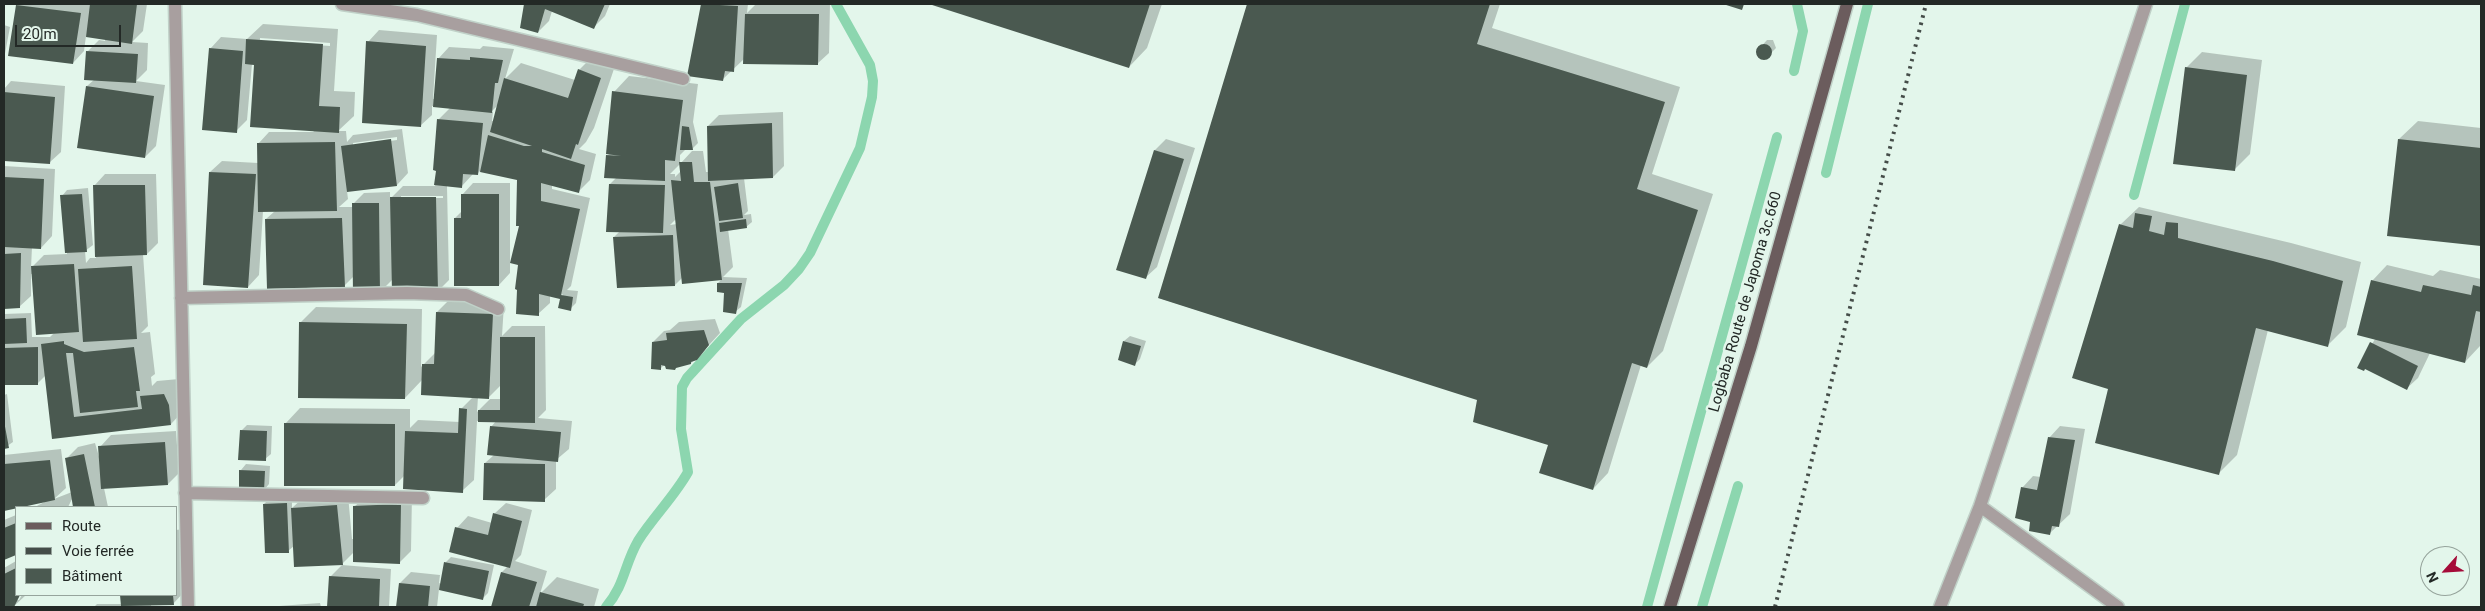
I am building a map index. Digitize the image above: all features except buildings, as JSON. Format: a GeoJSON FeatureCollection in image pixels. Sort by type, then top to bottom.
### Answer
{"type":"FeatureCollection","features":[{"type":"Feature","properties":{"kind":"main road","name":"Logbaba Route de Japoma 3c.660"},"geometry":{"type":"LineString","coordinates":[[1670,607],[1751,346],[1847,4]]}},
{"type":"Feature","properties":{"kind":"street"},"geometry":{"type":"LineString","coordinates":[[175,4],[188,607]]}},
{"type":"Feature","properties":{"kind":"street"},"geometry":{"type":"LineString","coordinates":[[342,4],[417,15],[683,79]]}},
{"type":"Feature","properties":{"kind":"street"},"geometry":{"type":"LineString","coordinates":[[1940,607],[1980,506],[2146,4]]}},
{"type":"Feature","properties":{"kind":"street"},"geometry":{"type":"LineString","coordinates":[[181,298],[407,293],[466,295],[498,309]]}},
{"type":"Feature","properties":{"kind":"street"},"geometry":{"type":"LineString","coordinates":[[185,493],[423,498]]}},
{"type":"Feature","properties":{"kind":"street"},"geometry":{"type":"LineString","coordinates":[[1980,506],[2118,607]]}},
{"type":"Feature","properties":{"kind":"waterway"},"geometry":{"type":"LineString","coordinates":[[606,607],[621,583],[638,541],[688,472],[681,429],[682,387],[687,378],[741,319],[784,285],[799,269],[810,253],[860,148],[872,97],[873,81],[870,65],[836,4]]}},
{"type":"Feature","properties":{"kind":"waterway"},"geometry":{"type":"LineString","coordinates":[[1794,71],[1803,31],[1797,4]]}},
{"type":"Feature","properties":{"kind":"waterway"},"geometry":{"type":"LineString","coordinates":[[1826,173],[1868,4]]}},
{"type":"Feature","properties":{"kind":"waterway"},"geometry":{"type":"LineString","coordinates":[[2134,195],[2185,4]]}},
{"type":"Feature","properties":{"kind":"waterway"},"geometry":{"type":"LineString","coordinates":[[1647,607],[1777,137]]}},
{"type":"Feature","properties":{"kind":"waterway"},"geometry":{"type":"LineString","coordinates":[[1702,607],[1738,486]]}},
{"type":"Feature","properties":{"kind":"railway"},"geometry":{"type":"LineString","coordinates":[[1775,607],[1926,4]]}}]}
